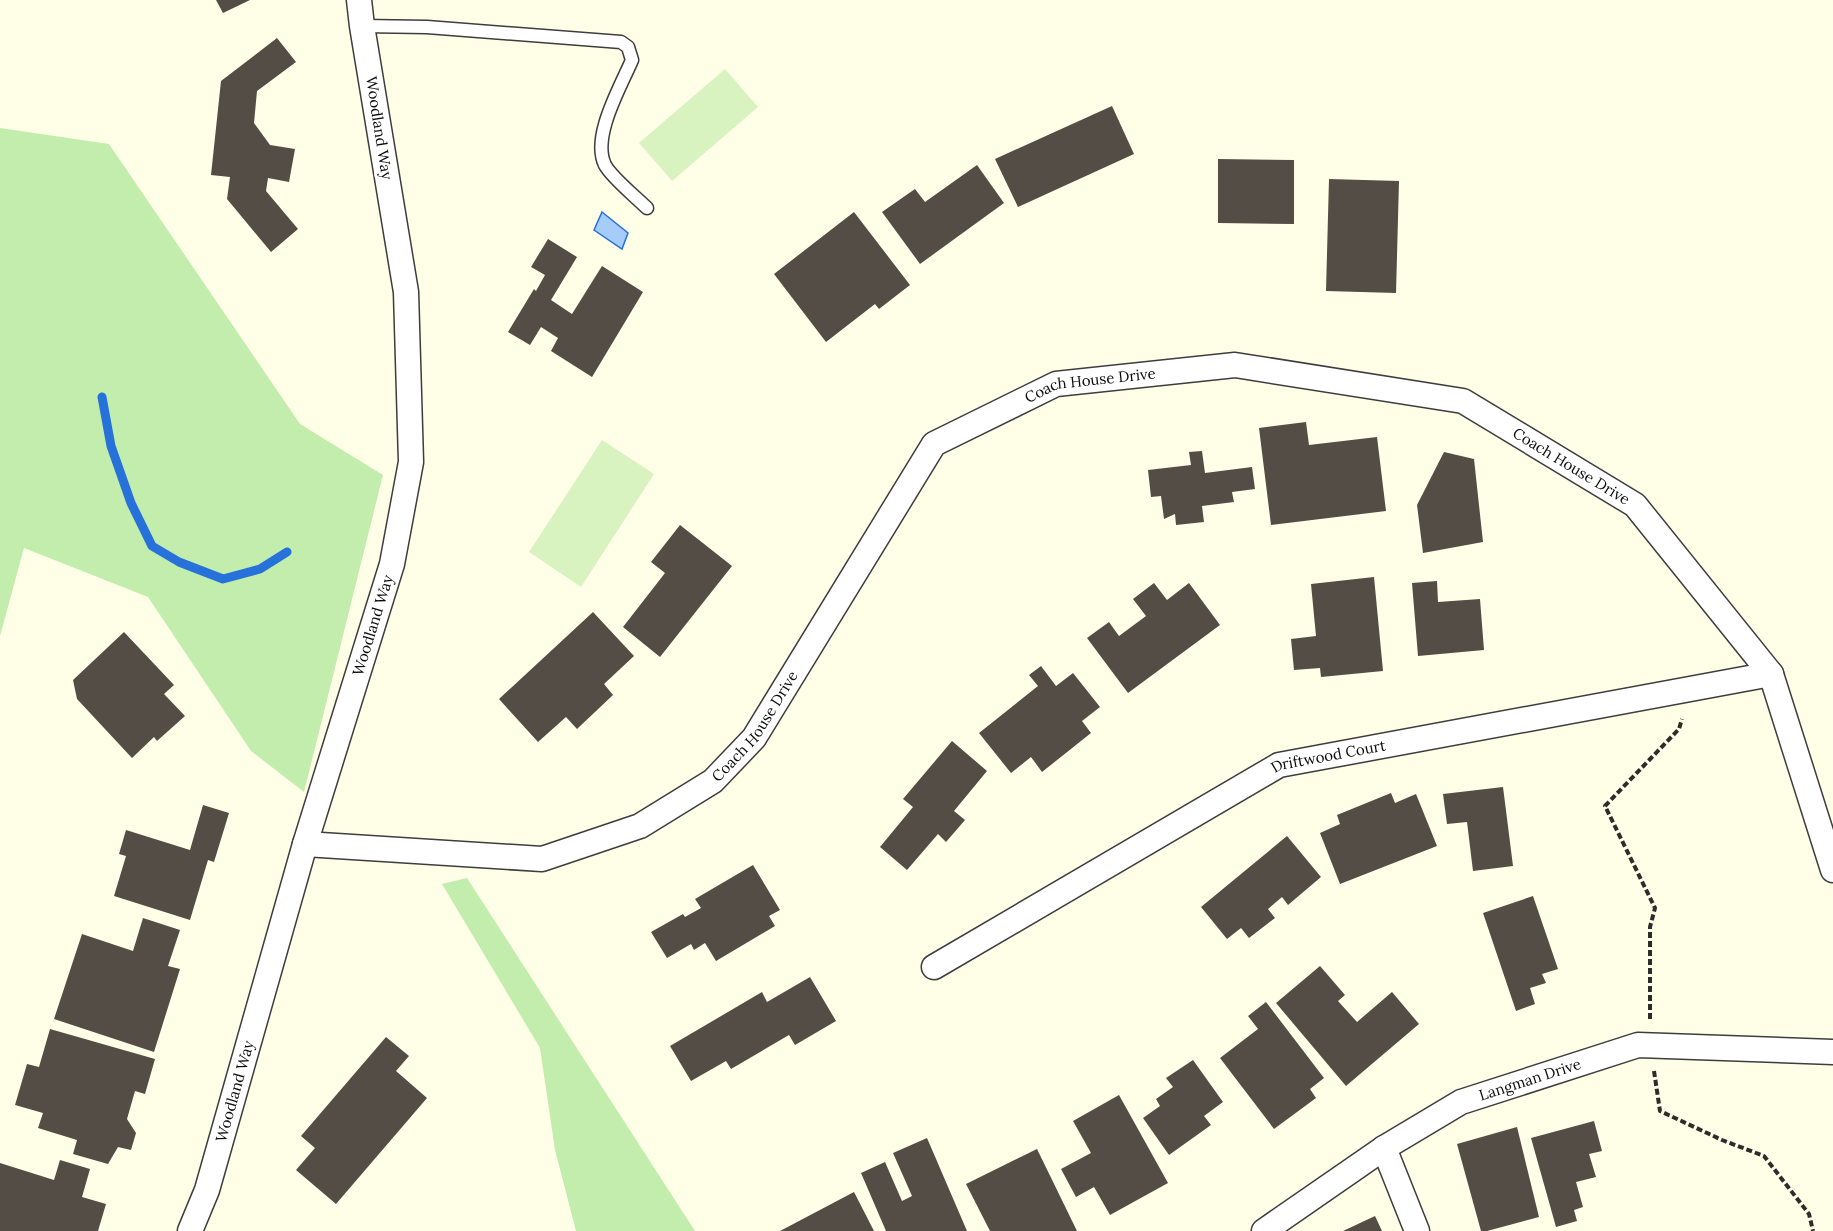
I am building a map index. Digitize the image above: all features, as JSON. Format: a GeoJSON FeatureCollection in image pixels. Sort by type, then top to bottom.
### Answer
{"type":"FeatureCollection","features":[{"type":"Feature","properties":{"kind":"street","name":"Woodland Way"},"geometry":{"type":"LineString","coordinates":[[190,1231],[207,1190],[305,844],[392,564],[411,462],[406,292],[359,0]]}},
{"type":"Feature","properties":{"kind":"street","name":"Coach House Drive"},"geometry":{"type":"LineString","coordinates":[[305,844],[542,860],[640,826],[713,782],[754,738],[934,444],[1056,384],[1235,365],[1463,401],[1635,505],[1771,674],[1833,870]]}},
{"type":"Feature","properties":{"kind":"street","name":"Driftwood Court"},"geometry":{"type":"LineString","coordinates":[[934,967],[1279,765],[1771,674]]}},
{"type":"Feature","properties":{"kind":"street","name":"Langman Drive"},"geometry":{"type":"LineString","coordinates":[[1263,1231],[1384,1148],[1461,1102],[1638,1045],[1833,1052]]}},
{"type":"Feature","properties":{"kind":"street"},"geometry":{"type":"LineString","coordinates":[[1384,1148],[1418,1231]]}},
{"type":"Feature","properties":{"kind":"lane"},"geometry":{"type":"LineString","coordinates":[[362,26],[448,28],[621,42],[628,47],[632,60],[603,132],[603,157],[612,174],[647,208]]}},
{"type":"Feature","properties":{"kind":"path"},"geometry":{"type":"LineString","coordinates":[[1690,690],[1679,729],[1605,806],[1655,908],[1650,927],[1650,1045],[1660,1112],[1764,1156],[1809,1214],[1813,1231]]}},
{"type":"Feature","properties":{"kind":"green space"},"geometry":{"type":"Polygon","coordinates":[[[725,69],[758,107],[672,181],[639,143],[725,69]]]}},
{"type":"Feature","properties":{"kind":"green space"},"geometry":{"type":"Polygon","coordinates":[[[0,128],[109,144],[300,424],[383,475],[304,792],[251,751],[148,597],[24,548],[0,636],[0,128]]]}},
{"type":"Feature","properties":{"kind":"green space"},"geometry":{"type":"Polygon","coordinates":[[[602,440],[654,474],[581,587],[529,552],[602,440]]]}},
{"type":"Feature","properties":{"kind":"green space"},"geometry":{"type":"Polygon","coordinates":[[[467,878],[695,1231],[576,1231],[555,1150],[540,1048],[442,884],[467,878]]]}},
{"type":"Feature","properties":{"kind":"water"},"geometry":{"type":"Polygon","coordinates":[[[602,212],[628,233],[622,249],[594,230],[602,212]]]}},
{"type":"Feature","properties":{"kind":"building"},"geometry":{"type":"Polygon","coordinates":[[[216,0],[250,0],[223,13],[216,0]]]}},
{"type":"Feature","properties":{"kind":"building"},"geometry":{"type":"Polygon","coordinates":[[[277,38],[296,62],[257,91],[254,123],[270,145],[295,149],[289,182],[268,178],[266,191],[298,229],[271,252],[227,199],[230,177],[211,175],[221,81],[277,38]]]}},
{"type":"Feature","properties":{"kind":"building"},"geometry":{"type":"Polygon","coordinates":[[[1112,106],[1134,154],[1018,207],[995,159],[1112,106]]]}},
{"type":"Feature","properties":{"kind":"building"},"geometry":{"type":"Polygon","coordinates":[[[1218,159],[1294,160],[1294,224],[1218,223],[1218,159]]]}},
{"type":"Feature","properties":{"kind":"building"},"geometry":{"type":"Polygon","coordinates":[[[977,165],[1004,203],[920,264],[882,212],[915,189],[925,202],[977,165]]]}},
{"type":"Feature","properties":{"kind":"building"},"geometry":{"type":"Polygon","coordinates":[[[1329,179],[1399,181],[1396,293],[1326,291],[1329,179]]]}},
{"type":"Feature","properties":{"kind":"building"},"geometry":{"type":"Polygon","coordinates":[[[854,212],[910,285],[879,309],[875,304],[826,342],[774,274],[854,212]]]}},
{"type":"Feature","properties":{"kind":"building"},"geometry":{"type":"Polygon","coordinates":[[[548,239],[577,257],[551,300],[572,314],[602,266],[643,292],[592,377],[551,351],[558,338],[541,327],[530,345],[508,332],[545,275],[531,267],[548,239]]]}},
{"type":"Feature","properties":{"kind":"building"},"geometry":{"type":"Polygon","coordinates":[[[1306,422],[1309,445],[1377,437],[1386,511],[1271,525],[1259,428],[1306,422]]]}},
{"type":"Feature","properties":{"kind":"building"},"geometry":{"type":"Polygon","coordinates":[[[1202,451],[1205,473],[1252,467],[1255,489],[1232,492],[1234,502],[1202,506],[1204,522],[1176,525],[1175,514],[1164,519],[1161,496],[1151,497],[1148,470],[1191,465],[1189,452],[1202,451]]]}},
{"type":"Feature","properties":{"kind":"building"},"geometry":{"type":"Polygon","coordinates":[[[1444,452],[1474,459],[1483,542],[1423,553],[1417,505],[1444,452]]]}},
{"type":"Feature","properties":{"kind":"building"},"geometry":{"type":"Polygon","coordinates":[[[680,525],[732,566],[660,657],[623,627],[665,573],[651,562],[680,525]]]}},
{"type":"Feature","properties":{"kind":"building"},"geometry":{"type":"Polygon","coordinates":[[[1374,577],[1383,671],[1321,677],[1320,668],[1294,670],[1291,639],[1316,636],[1311,584],[1374,577]]]}},
{"type":"Feature","properties":{"kind":"building"},"geometry":{"type":"Polygon","coordinates":[[[1437,581],[1438,602],[1480,599],[1484,650],[1418,656],[1412,583],[1437,581]]]}},
{"type":"Feature","properties":{"kind":"building"},"geometry":{"type":"Polygon","coordinates":[[[1154,583],[1167,600],[1189,583],[1220,625],[1128,693],[1087,638],[1109,622],[1119,636],[1146,616],[1133,599],[1154,583]]]}},
{"type":"Feature","properties":{"kind":"building"},"geometry":{"type":"Polygon","coordinates":[[[593,612],[634,656],[604,684],[613,695],[577,729],[566,717],[538,742],[499,699],[593,612]]]}},
{"type":"Feature","properties":{"kind":"building"},"geometry":{"type":"Polygon","coordinates":[[[124,632],[174,685],[164,694],[185,716],[157,741],[154,737],[132,758],[77,699],[73,680],[124,632]]]}},
{"type":"Feature","properties":{"kind":"building"},"geometry":{"type":"Polygon","coordinates":[[[1041,666],[1056,686],[1073,673],[1100,707],[1082,721],[1091,733],[1042,772],[1031,757],[1011,773],[979,733],[1038,686],[1029,675],[1041,666]]]}},
{"type":"Feature","properties":{"kind":"building"},"geometry":{"type":"Polygon","coordinates":[[[952,741],[987,771],[954,811],[965,820],[946,842],[938,834],[907,870],[880,847],[913,807],[903,799],[952,741]]]}},
{"type":"Feature","properties":{"kind":"building"},"geometry":{"type":"Polygon","coordinates":[[[1503,787],[1513,866],[1473,871],[1467,822],[1447,824],[1443,794],[1503,787]]]}},
{"type":"Feature","properties":{"kind":"building"},"geometry":{"type":"Polygon","coordinates":[[[1391,793],[1395,803],[1416,794],[1437,846],[1340,884],[1320,833],[1340,824],[1337,815],[1391,793]]]}},
{"type":"Feature","properties":{"kind":"building"},"geometry":{"type":"Polygon","coordinates":[[[203,805],[229,813],[214,862],[208,860],[190,920],[114,896],[126,856],[119,854],[126,830],[190,850],[203,805]]]}},
{"type":"Feature","properties":{"kind":"building"},"geometry":{"type":"Polygon","coordinates":[[[1287,836],[1321,877],[1288,905],[1282,897],[1268,909],[1275,918],[1249,938],[1241,928],[1227,939],[1201,907],[1287,836]]]}},
{"type":"Feature","properties":{"kind":"building"},"geometry":{"type":"Polygon","coordinates":[[[753,865],[780,910],[769,916],[775,926],[716,961],[705,943],[694,950],[691,944],[667,958],[651,932],[683,914],[685,917],[701,908],[695,899],[753,865]]]}},
{"type":"Feature","properties":{"kind":"building"},"geometry":{"type":"Polygon","coordinates":[[[1533,896],[1558,969],[1542,974],[1546,983],[1530,988],[1535,1004],[1516,1011],[1483,913],[1533,896]]]}},
{"type":"Feature","properties":{"kind":"building"},"geometry":{"type":"Polygon","coordinates":[[[143,918],[180,930],[168,966],[180,969],[154,1052],[54,1019],[82,934],[133,951],[143,918]]]}},
{"type":"Feature","properties":{"kind":"building"},"geometry":{"type":"Polygon","coordinates":[[[1320,966],[1345,995],[1338,1001],[1357,1022],[1392,992],[1419,1024],[1346,1086],[1276,1003],[1320,966]]]}},
{"type":"Feature","properties":{"kind":"building"},"geometry":{"type":"Polygon","coordinates":[[[810,977],[836,1021],[795,1045],[789,1035],[731,1069],[726,1061],[691,1081],[670,1046],[762,992],[767,1002],[810,977]]]}},
{"type":"Feature","properties":{"kind":"building"},"geometry":{"type":"Polygon","coordinates":[[[1266,1002],[1324,1078],[1310,1089],[1316,1098],[1274,1129],[1220,1058],[1258,1029],[1248,1016],[1266,1002]]]}},
{"type":"Feature","properties":{"kind":"building"},"geometry":{"type":"Polygon","coordinates":[[[50,1029],[155,1059],[145,1094],[135,1091],[127,1119],[136,1133],[131,1150],[118,1147],[108,1164],[73,1154],[77,1140],[38,1128],[43,1113],[15,1105],[27,1064],[39,1067],[50,1029]]]}},
{"type":"Feature","properties":{"kind":"building"},"geometry":{"type":"Polygon","coordinates":[[[386,1037],[409,1056],[396,1071],[427,1098],[336,1204],[296,1170],[315,1148],[301,1136],[386,1037]]]}},
{"type":"Feature","properties":{"kind":"building"},"geometry":{"type":"Polygon","coordinates":[[[1193,1060],[1223,1102],[1204,1116],[1211,1125],[1169,1155],[1143,1118],[1160,1106],[1156,1099],[1173,1087],[1166,1078],[1193,1060]]]}},
{"type":"Feature","properties":{"kind":"building"},"geometry":{"type":"Polygon","coordinates":[[[1119,1095],[1168,1183],[1110,1215],[1094,1187],[1076,1197],[1061,1169],[1091,1153],[1073,1121],[1119,1095]]]}},
{"type":"Feature","properties":{"kind":"building"},"geometry":{"type":"Polygon","coordinates":[[[1594,1121],[1602,1151],[1589,1154],[1596,1177],[1576,1182],[1583,1207],[1574,1210],[1577,1221],[1556,1227],[1531,1138],[1594,1121]]]}},
{"type":"Feature","properties":{"kind":"building"},"geometry":{"type":"Polygon","coordinates":[[[1517,1127],[1539,1217],[1481,1231],[1457,1144],[1517,1127]]]}},
{"type":"Feature","properties":{"kind":"building"},"geometry":{"type":"Polygon","coordinates":[[[927,1138],[967,1231],[886,1231],[861,1173],[885,1162],[902,1201],[912,1196],[893,1153],[927,1138]]]}},
{"type":"Feature","properties":{"kind":"building"},"geometry":{"type":"Polygon","coordinates":[[[1037,1149],[1077,1231],[990,1231],[966,1184],[1037,1149]]]}},
{"type":"Feature","properties":{"kind":"building"},"geometry":{"type":"Polygon","coordinates":[[[60,1160],[90,1169],[82,1197],[106,1204],[98,1231],[0,1231],[0,1163],[54,1180],[60,1160]]]}},
{"type":"Feature","properties":{"kind":"building"},"geometry":{"type":"Polygon","coordinates":[[[854,1192],[874,1231],[780,1231],[854,1192]]]}},
{"type":"Feature","properties":{"kind":"building"},"geometry":{"type":"Polygon","coordinates":[[[1375,1216],[1382,1231],[1343,1231],[1375,1216]]]}},
{"type":"Feature","properties":{"kind":"waterway"},"geometry":{"type":"LineString","coordinates":[[102,397],[111,446],[131,503],[152,546],[179,562],[223,579],[260,569],[287,552]]}}]}
